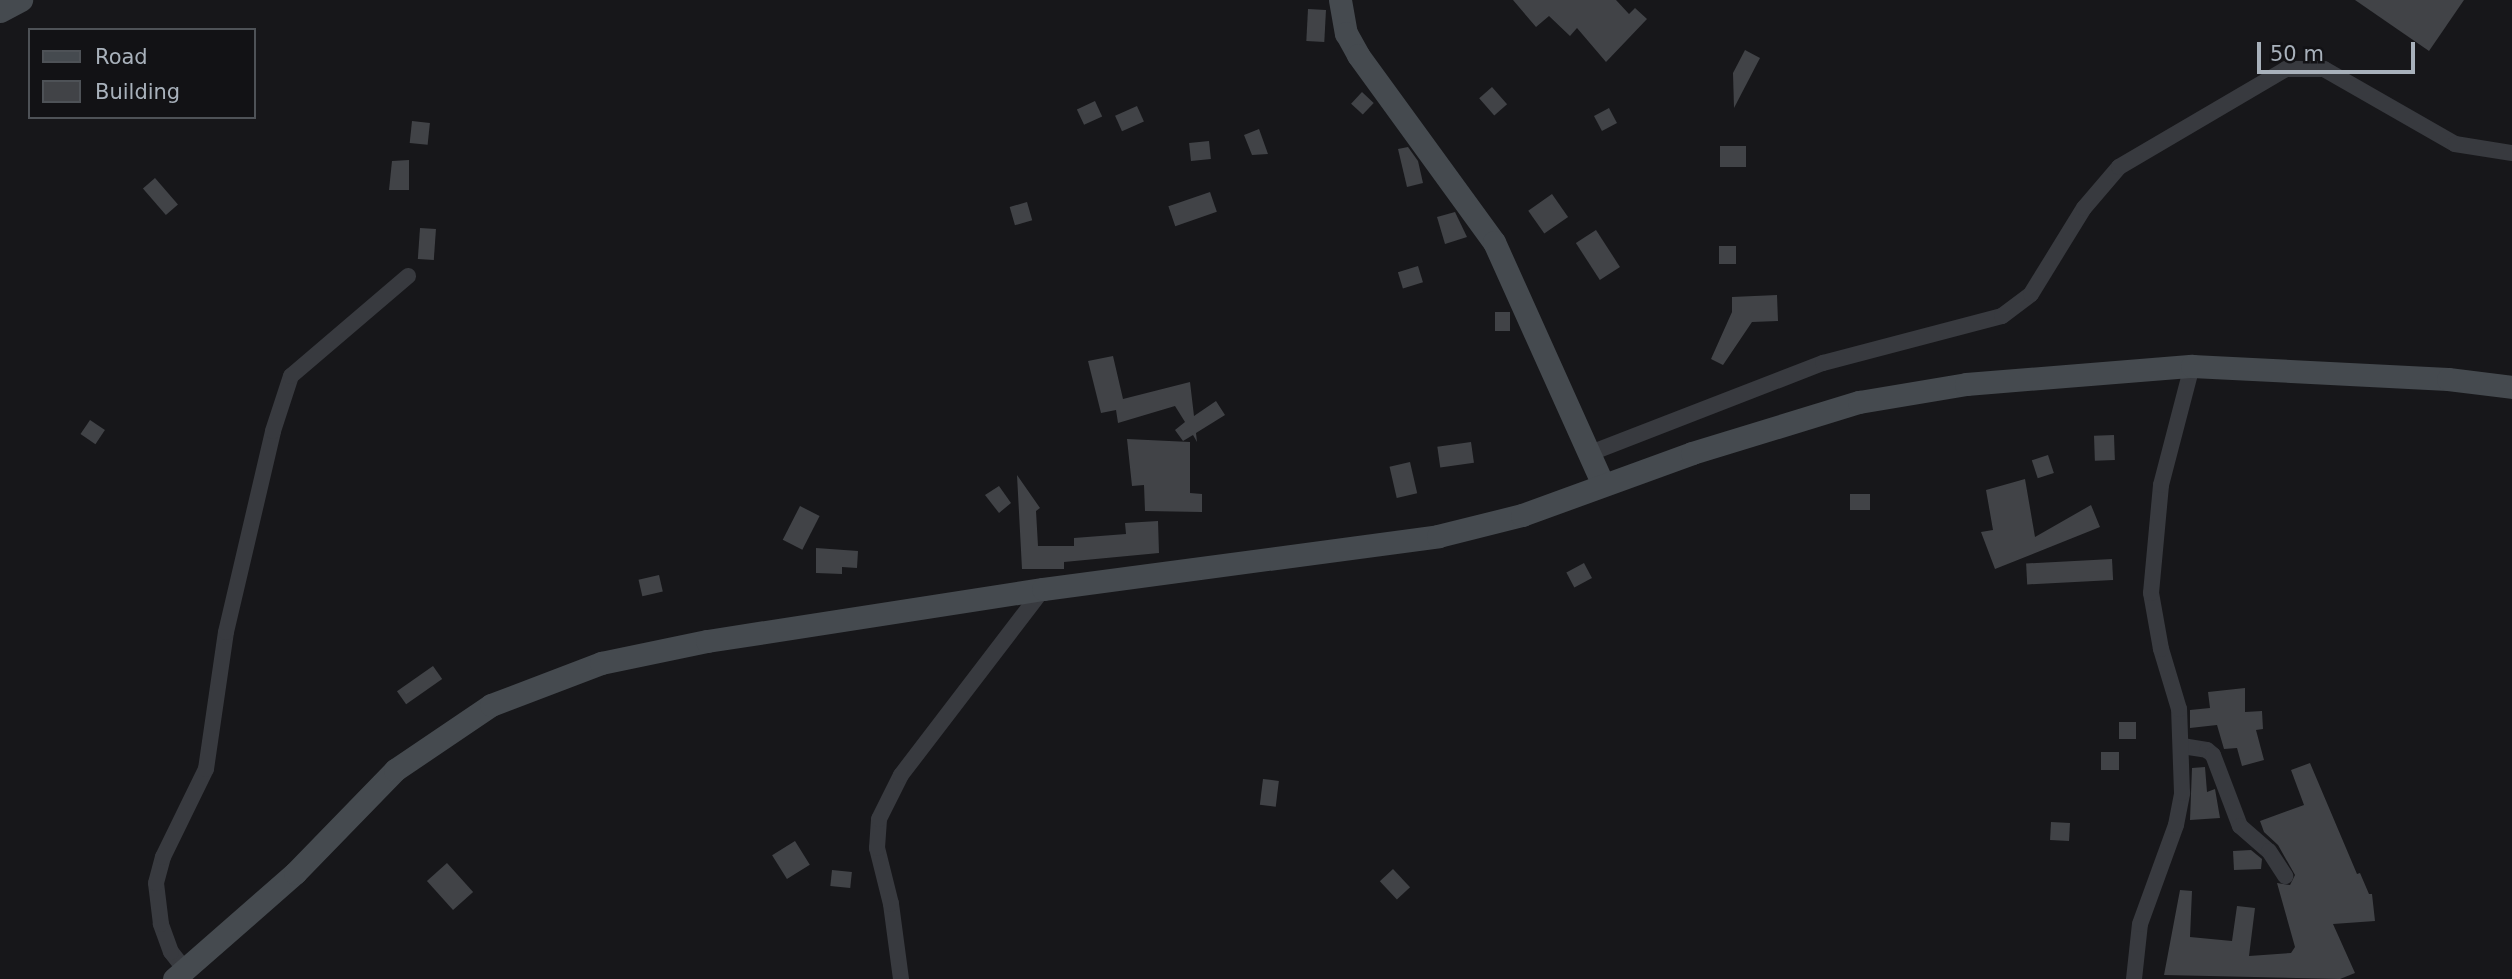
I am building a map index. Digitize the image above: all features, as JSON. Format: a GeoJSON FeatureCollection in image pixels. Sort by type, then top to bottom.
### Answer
{"type":"FeatureCollection","features":[{"type":"Feature","properties":{"kind":"street"},"geometry":{"type":"LineString","coordinates":[[0,11],[21,0]]}},
{"type":"Feature","properties":{"kind":"street"},"geometry":{"type":"LineString","coordinates":[[1340,0],[1346,33],[1358,55],[1494,242],[1588,454],[1604,484]]}},
{"type":"Feature","properties":{"kind":"street"},"geometry":{"type":"LineString","coordinates":[[1588,454],[1823,363],[2001,316],[2031,294],[2084,208],[2119,167],[2286,69],[2324,69],[2455,144],[2512,153]]}},
{"type":"Feature","properties":{"kind":"street"},"geometry":{"type":"LineString","coordinates":[[408,276],[291,376],[273,431],[226,632],[206,769],[196,796],[163,857],[156,883],[161,925],[180,975],[295,873],[395,770],[491,705],[601,663],[707,641],[1042,589],[1438,537],[1522,514],[1604,484],[1858,402],[1966,384],[2192,366],[2448,379],[2512,387]]}},
{"type":"Feature","properties":{"kind":"street"},"geometry":{"type":"LineString","coordinates":[[2134,979],[2140,925],[2176,825],[2182,793],[2179,709],[2161,649],[2151,593],[2161,485],[2192,366]]}},
{"type":"Feature","properties":{"kind":"street"},"geometry":{"type":"LineString","coordinates":[[901,979],[891,904],[877,848],[879,819],[901,775],[1042,589]]}},
{"type":"Feature","properties":{"kind":"street"},"geometry":{"type":"LineString","coordinates":[[2182,746],[2207,750],[2213,755],[2240,826],[2269,851],[2285,876]]}},
{"type":"Feature","properties":{"kind":"building"},"geometry":{"type":"Polygon","coordinates":[[[1513,0],[1616,0],[1629,14],[1635,8],[1647,19],[1606,62],[1577,28],[1570,36],[1549,16],[1536,27],[1513,0]]]}},
{"type":"Feature","properties":{"kind":"building"},"geometry":{"type":"Polygon","coordinates":[[[2355,0],[2464,0],[2429,51],[2355,0]]]}},
{"type":"Feature","properties":{"kind":"building"},"geometry":{"type":"Polygon","coordinates":[[[1308,9],[1326,10],[1324,42],[1306,41],[1308,9]]]}},
{"type":"Feature","properties":{"kind":"building"},"geometry":{"type":"Polygon","coordinates":[[[1745,50],[1760,58],[1734,108],[1733,73],[1745,50]]]}},
{"type":"Feature","properties":{"kind":"building"},"geometry":{"type":"Polygon","coordinates":[[[1492,87],[1507,104],[1494,116],[1479,98],[1492,87]]]}},
{"type":"Feature","properties":{"kind":"building"},"geometry":{"type":"Polygon","coordinates":[[[1362,92],[1374,103],[1363,115],[1351,104],[1362,92]]]}},
{"type":"Feature","properties":{"kind":"building"},"geometry":{"type":"Polygon","coordinates":[[[1095,101],[1102,116],[1084,125],[1077,109],[1095,101]]]}},
{"type":"Feature","properties":{"kind":"building"},"geometry":{"type":"Polygon","coordinates":[[[1137,106],[1144,122],[1122,131],[1115,116],[1137,106]]]}},
{"type":"Feature","properties":{"kind":"building"},"geometry":{"type":"Polygon","coordinates":[[[1609,108],[1617,123],[1602,131],[1594,116],[1609,108]]]}},
{"type":"Feature","properties":{"kind":"building"},"geometry":{"type":"Polygon","coordinates":[[[412,121],[430,123],[428,145],[410,143],[412,121]]]}},
{"type":"Feature","properties":{"kind":"building"},"geometry":{"type":"Polygon","coordinates":[[[1259,129],[1268,154],[1252,155],[1244,135],[1259,129]]]}},
{"type":"Feature","properties":{"kind":"building"},"geometry":{"type":"Polygon","coordinates":[[[1209,141],[1211,159],[1191,161],[1189,143],[1209,141]]]}},
{"type":"Feature","properties":{"kind":"building"},"geometry":{"type":"Polygon","coordinates":[[[1720,146],[1746,146],[1746,167],[1720,167],[1720,146]]]}},
{"type":"Feature","properties":{"kind":"building"},"geometry":{"type":"Polygon","coordinates":[[[1408,147],[1418,161],[1423,183],[1407,187],[1398,149],[1408,147]]]}},
{"type":"Feature","properties":{"kind":"building"},"geometry":{"type":"Polygon","coordinates":[[[409,160],[409,190],[389,190],[392,161],[409,160]]]}},
{"type":"Feature","properties":{"kind":"building"},"geometry":{"type":"Polygon","coordinates":[[[155,178],[178,204],[166,215],[143,188],[155,178]]]}},
{"type":"Feature","properties":{"kind":"building"},"geometry":{"type":"Polygon","coordinates":[[[1210,192],[1217,212],[1175,226],[1168,206],[1210,192]]]}},
{"type":"Feature","properties":{"kind":"building"},"geometry":{"type":"Polygon","coordinates":[[[1552,194],[1568,217],[1544,234],[1528,211],[1552,194]]]}},
{"type":"Feature","properties":{"kind":"building"},"geometry":{"type":"Polygon","coordinates":[[[1027,202],[1032,220],[1015,225],[1010,207],[1027,202]]]}},
{"type":"Feature","properties":{"kind":"building"},"geometry":{"type":"Polygon","coordinates":[[[1455,212],[1467,237],[1445,244],[1437,217],[1455,212]]]}},
{"type":"Feature","properties":{"kind":"building"},"geometry":{"type":"Polygon","coordinates":[[[420,228],[436,229],[434,260],[418,259],[420,228]]]}},
{"type":"Feature","properties":{"kind":"building"},"geometry":{"type":"Polygon","coordinates":[[[1596,230],[1620,267],[1600,280],[1576,243],[1596,230]]]}},
{"type":"Feature","properties":{"kind":"building"},"geometry":{"type":"Polygon","coordinates":[[[1719,246],[1736,246],[1736,264],[1719,264],[1719,246]]]}},
{"type":"Feature","properties":{"kind":"building"},"geometry":{"type":"Polygon","coordinates":[[[1418,266],[1423,282],[1403,288],[1398,272],[1418,266]]]}},
{"type":"Feature","properties":{"kind":"building"},"geometry":{"type":"Polygon","coordinates":[[[1777,295],[1778,321],[1752,322],[1723,365],[1711,359],[1732,312],[1732,297],[1777,295]]]}},
{"type":"Feature","properties":{"kind":"building"},"geometry":{"type":"Polygon","coordinates":[[[1495,312],[1510,312],[1510,331],[1495,331],[1495,312]]]}},
{"type":"Feature","properties":{"kind":"building"},"geometry":{"type":"Polygon","coordinates":[[[1113,356],[1123,399],[1190,382],[1194,416],[1216,401],[1225,415],[1196,433],[1197,442],[1193,435],[1183,441],[1175,430],[1185,422],[1175,406],[1118,423],[1116,410],[1101,413],[1088,361],[1113,356]]]}},
{"type":"Feature","properties":{"kind":"building"},"geometry":{"type":"Polygon","coordinates":[[[90,420],[105,430],[95,444],[80,434],[90,420]]]}},
{"type":"Feature","properties":{"kind":"building"},"geometry":{"type":"Polygon","coordinates":[[[2114,435],[2115,460],[2095,461],[2094,436],[2114,435]]]}},
{"type":"Feature","properties":{"kind":"building"},"geometry":{"type":"Polygon","coordinates":[[[1127,439],[1190,442],[1190,493],[1202,494],[1202,512],[1145,511],[1144,485],[1132,486],[1127,439]]]}},
{"type":"Feature","properties":{"kind":"building"},"geometry":{"type":"Polygon","coordinates":[[[1471,442],[1474,463],[1440,468],[1437,447],[1471,442]]]}},
{"type":"Feature","properties":{"kind":"building"},"geometry":{"type":"Polygon","coordinates":[[[2048,455],[2054,473],[2038,478],[2032,460],[2048,455]]]}},
{"type":"Feature","properties":{"kind":"building"},"geometry":{"type":"Polygon","coordinates":[[[1410,462],[1417,493],[1397,498],[1390,467],[1410,462]]]}},
{"type":"Feature","properties":{"kind":"building"},"geometry":{"type":"Polygon","coordinates":[[[1017,475],[1040,508],[1036,511],[1038,546],[1074,546],[1074,538],[1126,534],[1125,523],[1158,521],[1159,553],[1064,562],[1064,569],[1022,569],[1017,475]]]}},
{"type":"Feature","properties":{"kind":"building"},"geometry":{"type":"Polygon","coordinates":[[[2025,479],[2035,537],[2091,505],[2100,527],[1995,569],[1981,532],[1993,530],[1986,490],[2025,479]]]}},
{"type":"Feature","properties":{"kind":"building"},"geometry":{"type":"Polygon","coordinates":[[[999,486],[1011,503],[999,513],[985,495],[999,486]]]}},
{"type":"Feature","properties":{"kind":"building"},"geometry":{"type":"Polygon","coordinates":[[[1850,494],[1870,494],[1870,510],[1850,510],[1850,494]]]}},
{"type":"Feature","properties":{"kind":"building"},"geometry":{"type":"Polygon","coordinates":[[[800,506],[820,516],[802,550],[783,540],[800,506]]]}},
{"type":"Feature","properties":{"kind":"building"},"geometry":{"type":"Polygon","coordinates":[[[816,548],[858,551],[857,568],[842,567],[842,574],[816,573],[816,548]]]}},
{"type":"Feature","properties":{"kind":"building"},"geometry":{"type":"Polygon","coordinates":[[[2112,559],[2113,580],[2027,584],[2026,564],[2112,559]]]}},
{"type":"Feature","properties":{"kind":"building"},"geometry":{"type":"Polygon","coordinates":[[[1584,563],[1592,578],[1574,587],[1566,572],[1584,563]]]}},
{"type":"Feature","properties":{"kind":"building"},"geometry":{"type":"Polygon","coordinates":[[[659,575],[663,592],[642,596],[639,580],[659,575]]]}},
{"type":"Feature","properties":{"kind":"building"},"geometry":{"type":"Polygon","coordinates":[[[433,666],[442,679],[406,704],[397,691],[433,666]]]}},
{"type":"Feature","properties":{"kind":"building"},"geometry":{"type":"Polygon","coordinates":[[[2245,688],[2245,712],[2262,711],[2263,729],[2256,730],[2264,760],[2242,766],[2237,748],[2224,749],[2217,725],[2190,728],[2190,710],[2210,708],[2208,692],[2245,688]]]}},
{"type":"Feature","properties":{"kind":"building"},"geometry":{"type":"Polygon","coordinates":[[[2119,722],[2136,722],[2136,739],[2119,739],[2119,722]]]}},
{"type":"Feature","properties":{"kind":"building"},"geometry":{"type":"Polygon","coordinates":[[[2101,752],[2119,752],[2119,770],[2101,770],[2101,752]]]}},
{"type":"Feature","properties":{"kind":"building"},"geometry":{"type":"Polygon","coordinates":[[[2310,763],[2357,874],[2360,873],[2369,894],[2372,894],[2375,921],[2333,924],[2355,973],[2340,979],[2164,975],[2180,890],[2192,891],[2190,937],[2232,941],[2237,906],[2255,908],[2249,956],[2291,953],[2295,947],[2277,883],[2290,885],[2295,875],[2278,845],[2264,832],[2260,821],[2304,805],[2291,770],[2310,763]]]}},
{"type":"Feature","properties":{"kind":"building"},"geometry":{"type":"Polygon","coordinates":[[[2205,767],[2207,792],[2215,789],[2220,818],[2190,820],[2192,768],[2205,767]]]}},
{"type":"Feature","properties":{"kind":"building"},"geometry":{"type":"Polygon","coordinates":[[[1263,779],[1279,781],[1276,807],[1260,805],[1263,779]]]}},
{"type":"Feature","properties":{"kind":"building"},"geometry":{"type":"Polygon","coordinates":[[[2051,822],[2070,823],[2069,841],[2050,840],[2051,822]]]}},
{"type":"Feature","properties":{"kind":"building"},"geometry":{"type":"Polygon","coordinates":[[[795,841],[810,865],[787,879],[772,855],[795,841]]]}},
{"type":"Feature","properties":{"kind":"building"},"geometry":{"type":"Polygon","coordinates":[[[2251,850],[2262,859],[2261,869],[2234,870],[2233,851],[2251,850]]]}},
{"type":"Feature","properties":{"kind":"building"},"geometry":{"type":"Polygon","coordinates":[[[447,863],[473,892],[453,910],[427,881],[447,863]]]}},
{"type":"Feature","properties":{"kind":"building"},"geometry":{"type":"Polygon","coordinates":[[[1393,869],[1410,887],[1397,900],[1380,881],[1393,869]]]}},
{"type":"Feature","properties":{"kind":"building"},"geometry":{"type":"Polygon","coordinates":[[[832,870],[852,872],[850,888],[830,886],[832,870]]]}}]}
